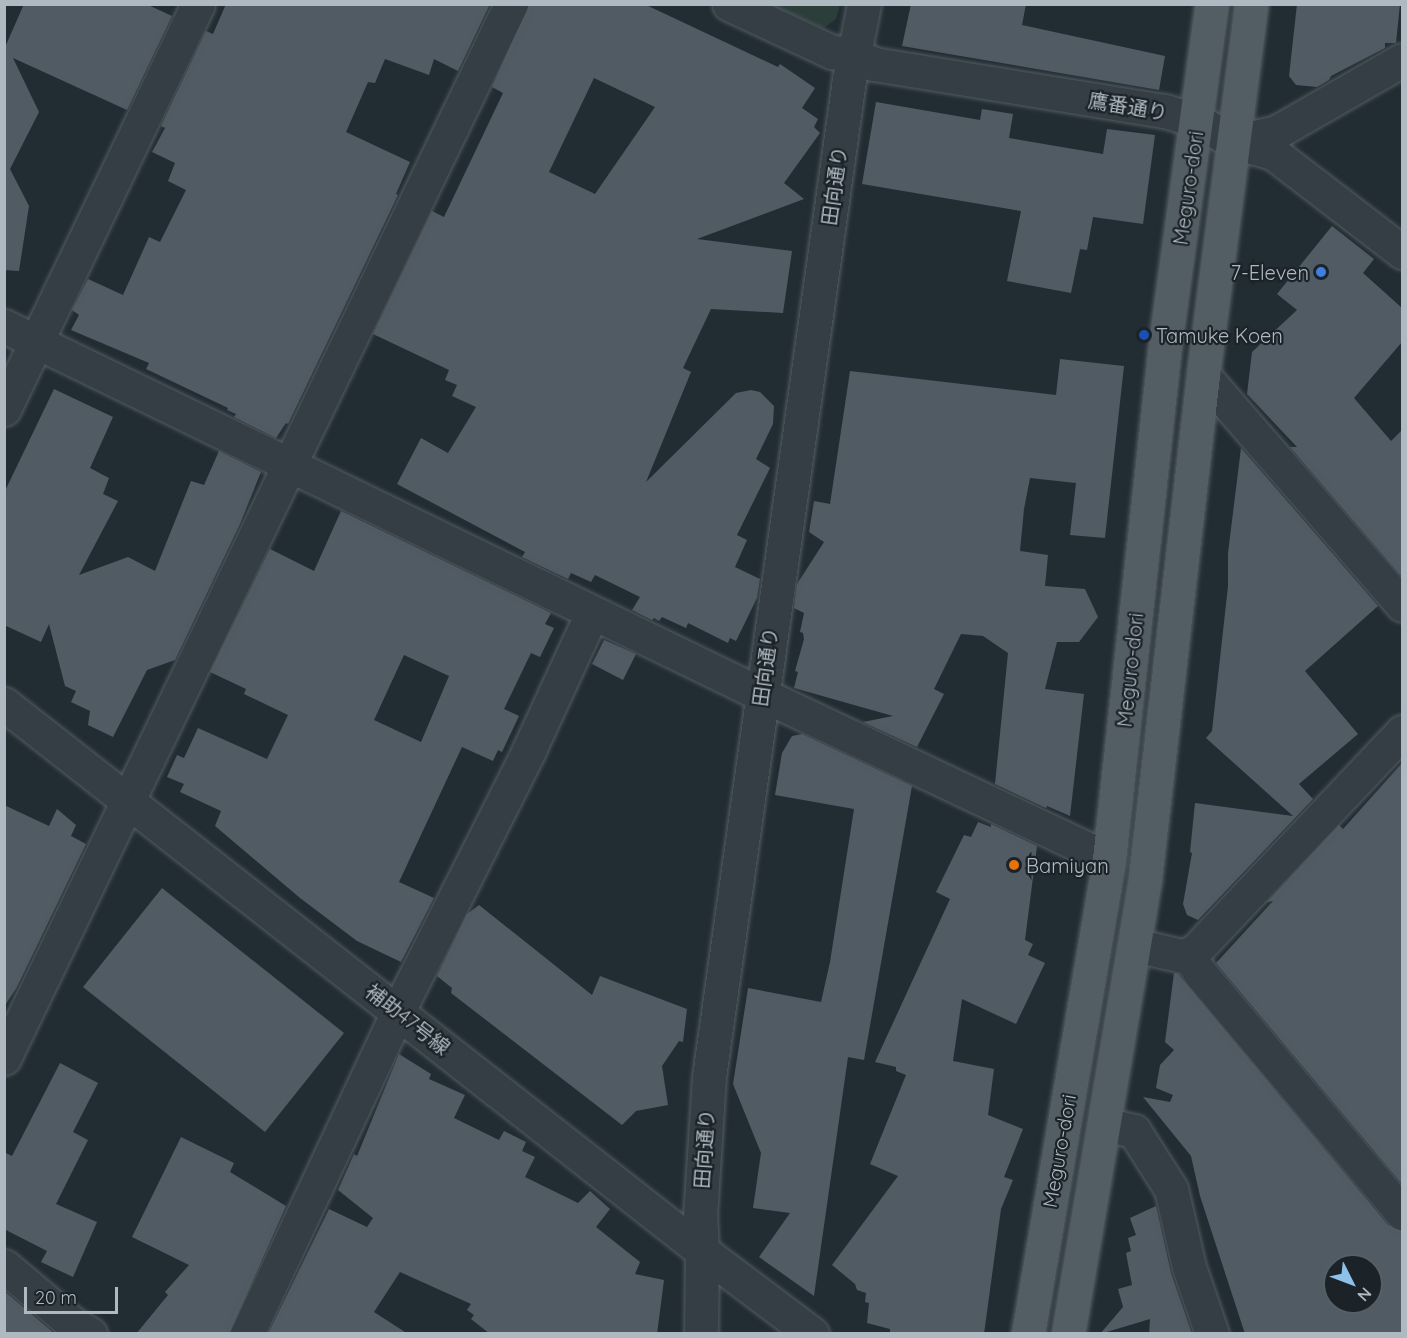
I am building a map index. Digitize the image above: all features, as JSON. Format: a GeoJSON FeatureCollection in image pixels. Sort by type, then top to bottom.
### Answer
{"type":"FeatureCollection","features":[{"type":"Feature","properties":{"kind":"main road","name":"Meguro-dori"},"geometry":{"type":"LineString","coordinates":[[1028,1334],[1109,859],[1165,345],[1198,121],[1212,4]]}},
{"type":"Feature","properties":{"kind":"main road","name":"Meguro-dori"},"geometry":{"type":"LineString","coordinates":[[1068,1334],[1146,878],[1203,375],[1251,4]]}},
{"type":"Feature","properties":{"kind":"street"},"geometry":{"type":"LineString","coordinates":[[4,409],[198,4]]}},
{"type":"Feature","properties":{"kind":"street"},"geometry":{"type":"LineString","coordinates":[[4,1058],[511,4]]}},
{"type":"Feature","properties":{"kind":"street","name":"鷹番通り"},"geometry":{"type":"LineString","coordinates":[[729,4],[832,52],[854,54],[874,64],[1165,111],[1198,121],[1234,142],[1273,153],[1402,252]]}},
{"type":"Feature","properties":{"kind":"street","name":"田向通り"},"geometry":{"type":"LineString","coordinates":[[701,1334],[700,1216],[709,1077],[761,694],[854,54],[864,4]]}},
{"type":"Feature","properties":{"kind":"street"},"geometry":{"type":"LineString","coordinates":[[1234,142],[1275,133],[1402,60]]}},
{"type":"Feature","properties":{"kind":"street"},"geometry":{"type":"LineString","coordinates":[[4,327],[592,613],[1109,859]]}},
{"type":"Feature","properties":{"kind":"street"},"geometry":{"type":"LineString","coordinates":[[1203,375],[1402,605]]}},
{"type":"Feature","properties":{"kind":"street"},"geometry":{"type":"LineString","coordinates":[[247,1334],[398,1011],[529,750],[592,613]]}},
{"type":"Feature","properties":{"kind":"street","name":"補助47号線"},"geometry":{"type":"LineString","coordinates":[[4,704],[130,800],[702,1251],[812,1334]]}},
{"type":"Feature","properties":{"kind":"street"},"geometry":{"type":"LineString","coordinates":[[1188,955],[1402,732]]}},
{"type":"Feature","properties":{"kind":"street"},"geometry":{"type":"LineString","coordinates":[[1134,945],[1188,955],[1200,973],[1402,1213]]}},
{"type":"Feature","properties":{"kind":"street"},"geometry":{"type":"LineString","coordinates":[[1104,1124],[1134,1131],[1171,1189],[1189,1267],[1212,1334]]}},
{"type":"Feature","properties":{"kind":"street"},"geometry":{"type":"LineString","coordinates":[[4,1266],[73,1324],[90,1334]]}},
{"type":"Feature","properties":{"kind":"green space"},"geometry":{"type":"Polygon","coordinates":[[[840,4],[836,19],[824,28],[771,5],[840,4]]]}},
{"type":"Feature","properties":{"kind":"building"},"geometry":{"type":"Polygon","coordinates":[[[24,4],[146,4],[172,16],[127,110],[13,58],[39,112],[10,169],[29,206],[19,271],[4,270],[4,42],[6,45],[24,4]]]}},
{"type":"Feature","properties":{"kind":"building"},"geometry":{"type":"Polygon","coordinates":[[[226,4],[490,4],[458,71],[434,59],[429,75],[385,59],[375,83],[368,82],[346,132],[410,162],[396,194],[398,195],[288,424],[286,423],[276,438],[234,417],[236,414],[227,410],[228,408],[146,369],[149,363],[71,330],[79,315],[72,310],[88,279],[123,295],[149,237],[160,242],[186,190],[168,181],[175,163],[152,152],[165,128],[161,126],[206,31],[213,34],[226,4]]]}},
{"type":"Feature","properties":{"kind":"building"},"geometry":{"type":"Polygon","coordinates":[[[529,4],[644,4],[778,67],[780,64],[815,88],[802,108],[818,119],[814,127],[820,133],[784,183],[804,199],[697,239],[792,251],[783,313],[711,309],[683,368],[691,372],[646,482],[736,393],[751,390],[760,392],[774,406],[773,424],[756,459],[770,468],[737,535],[747,540],[735,567],[760,579],[757,598],[736,641],[730,638],[728,643],[688,623],[686,628],[662,617],[659,621],[654,618],[652,620],[632,610],[640,597],[595,575],[591,582],[571,573],[568,579],[522,557],[525,552],[397,484],[421,438],[448,453],[476,407],[452,396],[457,385],[445,380],[449,370],[373,334],[432,211],[444,217],[503,93],[492,87],[529,4]],[[594,78],[549,172],[595,194],[655,107],[594,78]]]}},
{"type":"Feature","properties":{"kind":"building"},"geometry":{"type":"Polygon","coordinates":[[[911,4],[1026,4],[1022,25],[1165,56],[1159,90],[902,46],[911,4]]]}},
{"type":"Feature","properties":{"kind":"building"},"geometry":{"type":"Polygon","coordinates":[[[1297,4],[1400,4],[1396,43],[1385,43],[1385,48],[1331,76],[1329,80],[1317,87],[1296,85],[1289,76],[1297,4]]]}},
{"type":"Feature","properties":{"kind":"building"},"geometry":{"type":"Polygon","coordinates":[[[876,102],[980,120],[982,109],[1013,114],[1009,138],[1103,154],[1107,129],[1155,135],[1143,224],[1093,217],[1087,250],[1080,249],[1071,293],[1007,281],[1021,211],[862,184],[876,102]]]}},
{"type":"Feature","properties":{"kind":"building"},"geometry":{"type":"Polygon","coordinates":[[[1332,226],[1374,259],[1363,273],[1402,308],[1402,342],[1354,398],[1391,441],[1402,430],[1402,577],[1290,447],[1297,447],[1247,394],[1252,352],[1297,310],[1277,294],[1332,226]]]}},
{"type":"Feature","properties":{"kind":"building"},"geometry":{"type":"Polygon","coordinates":[[[1060,359],[1124,366],[1105,538],[1070,535],[1076,483],[1030,478],[1024,509],[1020,551],[1048,555],[1045,586],[1085,589],[1098,617],[1079,642],[1057,642],[1045,689],[1084,694],[1070,816],[1047,806],[1046,808],[995,784],[1008,653],[983,636],[961,634],[934,689],[944,694],[917,747],[863,722],[893,716],[794,688],[798,672],[795,671],[804,639],[803,633],[800,632],[804,613],[794,608],[797,584],[824,542],[809,532],[814,501],[830,504],[850,371],[1056,395],[1060,359]]]}},
{"type":"Feature","properties":{"kind":"building"},"geometry":{"type":"Polygon","coordinates":[[[54,389],[113,417],[90,468],[109,478],[103,494],[118,501],[79,575],[128,557],[155,571],[191,481],[204,485],[219,451],[261,472],[240,524],[175,660],[147,670],[113,737],[88,725],[90,711],[71,702],[76,691],[65,686],[49,624],[41,642],[4,625],[4,493],[54,389]]]}},
{"type":"Feature","properties":{"kind":"building"},"geometry":{"type":"Polygon","coordinates":[[[1241,448],[1378,606],[1305,671],[1358,734],[1299,784],[1313,799],[1198,920],[1187,915],[1183,904],[1192,853],[1190,852],[1195,803],[1293,816],[1206,738],[1212,731],[1228,586],[1228,553],[1241,448]]]}},
{"type":"Feature","properties":{"kind":"building"},"geometry":{"type":"Polygon","coordinates":[[[341,511],[551,613],[545,624],[554,628],[540,657],[531,653],[504,709],[519,716],[502,752],[498,750],[493,761],[462,747],[399,882],[434,898],[401,962],[357,941],[300,898],[215,826],[221,811],[180,792],[184,784],[167,777],[177,755],[184,758],[198,728],[267,759],[288,715],[244,694],[246,689],[210,672],[270,549],[314,571],[341,511]],[[404,655],[374,720],[421,742],[449,676],[404,655]]]}},
{"type":"Feature","properties":{"kind":"building"},"geometry":{"type":"Polygon","coordinates":[[[604,640],[636,654],[623,680],[592,664],[604,640]]]}},
{"type":"Feature","properties":{"kind":"building"},"geometry":{"type":"Polygon","coordinates":[[[802,734],[912,786],[864,1060],[848,1057],[814,1296],[759,1257],[790,1213],[753,1208],[761,1153],[733,1084],[748,988],[821,1002],[830,962],[854,809],[775,795],[782,753],[792,736],[802,734]]]}},
{"type":"Feature","properties":{"kind":"building"},"geometry":{"type":"Polygon","coordinates":[[[1402,763],[1402,1184],[1216,963],[1273,901],[1267,902],[1339,825],[1343,829],[1402,763]]]}},
{"type":"Feature","properties":{"kind":"building"},"geometry":{"type":"Polygon","coordinates":[[[4,805],[49,826],[57,809],[76,825],[71,836],[86,844],[17,987],[4,1007],[4,805]]]}},
{"type":"Feature","properties":{"kind":"building"},"geometry":{"type":"Polygon","coordinates":[[[978,822],[991,827],[991,824],[1037,846],[1025,940],[1033,944],[1028,955],[1045,963],[1016,1024],[962,999],[953,1061],[994,1069],[988,1115],[1023,1129],[1004,1177],[1013,1180],[1001,1209],[984,1334],[890,1334],[890,1329],[867,1323],[869,1303],[865,1302],[866,1293],[857,1290],[855,1284],[832,1265],[898,1176],[870,1164],[906,1075],[896,1071],[896,1067],[875,1062],[950,899],[936,892],[964,835],[971,837],[978,822]]]}},
{"type":"Feature","properties":{"kind":"building"},"geometry":{"type":"Polygon","coordinates":[[[162,888],[344,1033],[265,1132],[83,987],[162,888]]]}},
{"type":"Feature","properties":{"kind":"building"},"geometry":{"type":"Polygon","coordinates":[[[479,905],[592,995],[600,976],[687,1009],[683,1042],[679,1041],[662,1066],[668,1105],[636,1111],[622,1125],[451,993],[452,988],[437,976],[467,914],[479,905]]]}},
{"type":"Feature","properties":{"kind":"building"},"geometry":{"type":"Polygon","coordinates":[[[1174,973],[1178,974],[1388,1225],[1402,1231],[1402,1334],[1245,1334],[1200,1196],[1191,1156],[1143,1097],[1170,1102],[1173,1095],[1156,1088],[1160,1065],[1174,1050],[1165,1042],[1174,973]]]}},
{"type":"Feature","properties":{"kind":"building"},"geometry":{"type":"Polygon","coordinates":[[[399,1054],[431,1074],[429,1079],[465,1095],[454,1118],[499,1140],[504,1131],[526,1142],[522,1151],[535,1157],[525,1177],[578,1203],[590,1191],[610,1209],[596,1227],[640,1262],[635,1274],[664,1280],[657,1334],[490,1334],[471,1319],[474,1315],[467,1310],[471,1304],[400,1272],[374,1312],[408,1334],[268,1334],[329,1209],[367,1227],[373,1218],[338,1190],[354,1154],[357,1156],[399,1054]]]}},
{"type":"Feature","properties":{"kind":"building"},"geometry":{"type":"Polygon","coordinates":[[[60,1063],[98,1083],[73,1132],[88,1140],[56,1204],[97,1222],[73,1277],[41,1262],[47,1251],[4,1229],[4,1152],[12,1156],[60,1063]]]}},
{"type":"Feature","properties":{"kind":"building"},"geometry":{"type":"Polygon","coordinates":[[[181,1137],[234,1163],[230,1172],[286,1206],[229,1334],[136,1334],[168,1295],[165,1292],[189,1265],[132,1237],[181,1137]]]}},
{"type":"Feature","properties":{"kind":"building"},"geometry":{"type":"Polygon","coordinates":[[[1156,1206],[1171,1273],[1192,1334],[1149,1334],[1150,1319],[1100,1334],[1123,1307],[1118,1289],[1132,1285],[1126,1253],[1131,1251],[1128,1238],[1136,1235],[1130,1218],[1156,1206]]]}},
{"type":"Feature","properties":{"kind":"building"},"geometry":{"type":"Polygon","coordinates":[[[4,1291],[55,1334],[4,1334],[4,1291]]]}},
{"type":"Feature","properties":{"kind":"place","name":"7-Eleven"},"geometry":{"type":"Point","coordinates":[1321,272]}},
{"type":"Feature","properties":{"kind":"place","name":"Tamuke Koen"},"geometry":{"type":"Point","coordinates":[1144,335]}},
{"type":"Feature","properties":{"kind":"place","name":"Bamiyan"},"geometry":{"type":"Point","coordinates":[1014,865]}}]}
